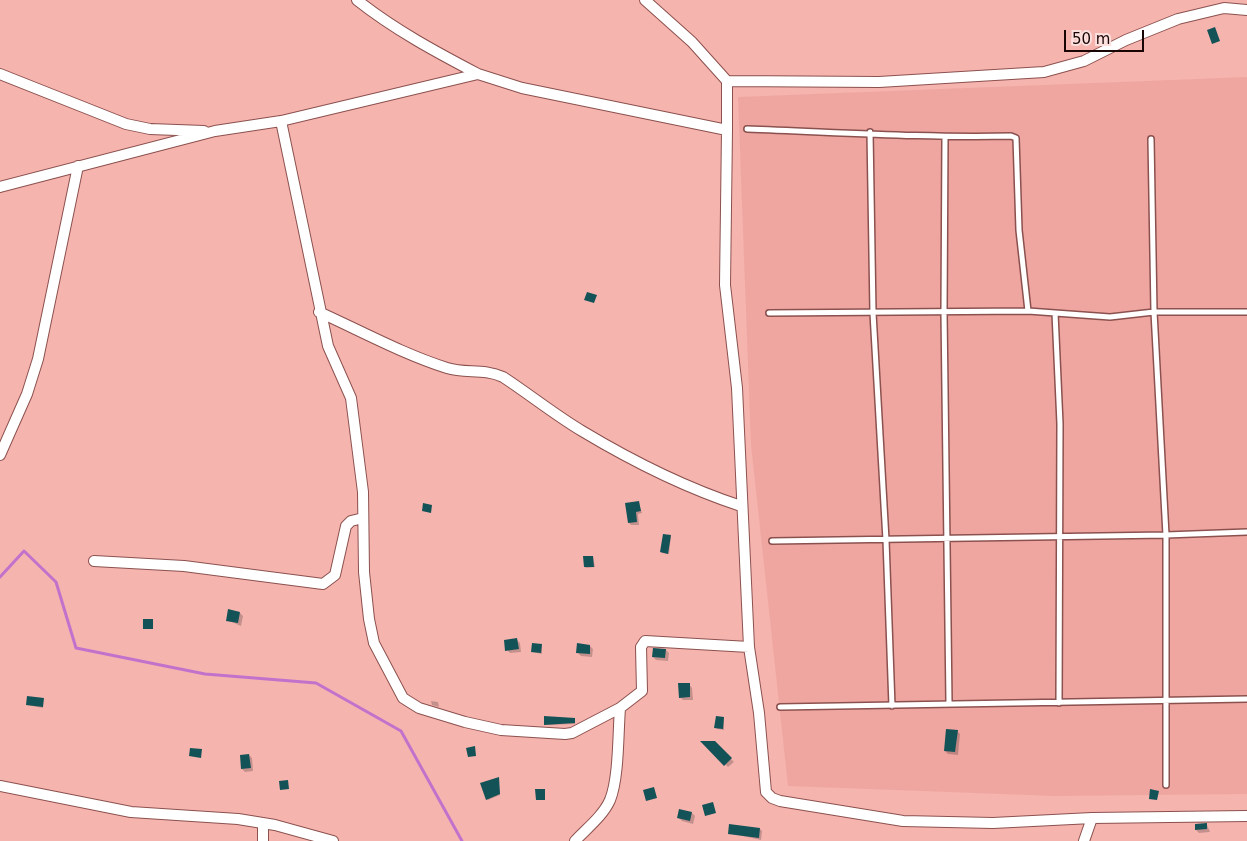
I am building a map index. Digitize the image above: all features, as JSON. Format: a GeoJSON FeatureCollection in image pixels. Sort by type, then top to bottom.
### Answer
{"type":"FeatureCollection","features":[{"type":"Feature","properties":{"kind":"street"},"geometry":{"type":"LineString","coordinates":[[357,0],[418,42],[478,74],[522,88],[727,130]]}},
{"type":"Feature","properties":{"kind":"street"},"geometry":{"type":"LineString","coordinates":[[645,0],[692,42],[727,81],[725,285],[737,388],[749,647],[759,713],[766,792],[772,798],[902,821],[993,823],[1092,818],[1247,816]]}},
{"type":"Feature","properties":{"kind":"street"},"geometry":{"type":"LineString","coordinates":[[727,81],[879,82],[1044,72],[1084,61],[1126,40],[1178,19],[1224,8],[1247,10]]}},
{"type":"Feature","properties":{"kind":"street"},"geometry":{"type":"LineString","coordinates":[[0,74],[126,124],[150,129],[215,131]]}},
{"type":"Feature","properties":{"kind":"street"},"geometry":{"type":"LineString","coordinates":[[0,187],[215,131],[281,121],[478,74]]}},
{"type":"Feature","properties":{"kind":"street"},"geometry":{"type":"LineString","coordinates":[[281,121],[319,312],[328,346],[351,398],[363,492],[366,605],[374,644],[403,698],[412,705],[465,722],[501,730],[555,734],[572,733],[620,708],[642,691],[641,647],[645,641],[749,647]]}},
{"type":"Feature","properties":{"kind":"street"},"geometry":{"type":"LineString","coordinates":[[0,455],[27,394],[38,359],[78,166]]}},
{"type":"Feature","properties":{"kind":"street"},"geometry":{"type":"LineString","coordinates":[[319,312],[392,346],[448,368],[490,371],[503,377],[581,431],[694,490],[741,506]]}},
{"type":"Feature","properties":{"kind":"street"},"geometry":{"type":"LineString","coordinates":[[94,561],[184,566],[323,584],[335,575],[346,526],[351,521],[363,518]]}},
{"type":"Feature","properties":{"kind":"street"},"geometry":{"type":"LineString","coordinates":[[575,841],[601,814],[610,800],[614,783],[620,708]]}},
{"type":"Feature","properties":{"kind":"street"},"geometry":{"type":"LineString","coordinates":[[0,786],[131,812],[238,819],[263,823],[333,841]]}},
{"type":"Feature","properties":{"kind":"street"},"geometry":{"type":"LineString","coordinates":[[1084,841],[1092,818]]}},
{"type":"Feature","properties":{"kind":"street"},"geometry":{"type":"LineString","coordinates":[[263,823],[263,841]]}},
{"type":"Feature","properties":{"kind":"lane"},"geometry":{"type":"LineString","coordinates":[[747,130],[870,132],[945,137],[1010,136],[1016,138],[1019,230],[1028,312]]}},
{"type":"Feature","properties":{"kind":"lane"},"geometry":{"type":"LineString","coordinates":[[870,132],[873,313],[886,540],[892,706]]}},
{"type":"Feature","properties":{"kind":"lane"},"geometry":{"type":"LineString","coordinates":[[945,137],[944,312],[949,703]]}},
{"type":"Feature","properties":{"kind":"lane"},"geometry":{"type":"LineString","coordinates":[[1152,139],[1154,312],[1166,535],[1166,785]]}},
{"type":"Feature","properties":{"kind":"lane"},"geometry":{"type":"LineString","coordinates":[[769,313],[1028,312],[1110,317],[1154,312],[1247,312]]}},
{"type":"Feature","properties":{"kind":"lane"},"geometry":{"type":"LineString","coordinates":[[1055,313],[1060,424],[1059,703]]}},
{"type":"Feature","properties":{"kind":"lane"},"geometry":{"type":"LineString","coordinates":[[772,541],[1247,532]]}},
{"type":"Feature","properties":{"kind":"lane"},"geometry":{"type":"LineString","coordinates":[[780,707],[1247,699]]}},
{"type":"Feature","properties":{"kind":"shaded area"},"geometry":{"type":"Polygon","coordinates":[[[1247,77],[1247,794],[1054,796],[788,786],[751,445],[738,97],[1247,77]]]}},
{"type":"Feature","properties":{"kind":"building"},"geometry":{"type":"Polygon","coordinates":[[[1215,27],[1220,41],[1212,44],[1207,30],[1215,27]]]}},
{"type":"Feature","properties":{"kind":"building"},"geometry":{"type":"Polygon","coordinates":[[[587,292],[597,295],[594,303],[584,300],[587,292]]]}},
{"type":"Feature","properties":{"kind":"building"},"geometry":{"type":"Polygon","coordinates":[[[639,501],[641,511],[636,512],[637,522],[628,523],[625,503],[639,501]]]}},
{"type":"Feature","properties":{"kind":"building"},"geometry":{"type":"Polygon","coordinates":[[[423,503],[432,505],[431,513],[422,511],[423,503]]]}},
{"type":"Feature","properties":{"kind":"building"},"geometry":{"type":"Polygon","coordinates":[[[663,534],[671,535],[668,554],[660,552],[663,534]]]}},
{"type":"Feature","properties":{"kind":"building"},"geometry":{"type":"Polygon","coordinates":[[[583,556],[593,556],[594,567],[584,567],[583,556]]]}},
{"type":"Feature","properties":{"kind":"building"},"geometry":{"type":"Polygon","coordinates":[[[228,609],[240,612],[238,623],[226,621],[228,609]]]}},
{"type":"Feature","properties":{"kind":"building"},"geometry":{"type":"Polygon","coordinates":[[[143,619],[153,619],[153,629],[143,629],[143,619]]]}},
{"type":"Feature","properties":{"kind":"building"},"geometry":{"type":"Polygon","coordinates":[[[517,638],[519,649],[505,651],[504,640],[517,638]]]}},
{"type":"Feature","properties":{"kind":"building"},"geometry":{"type":"Polygon","coordinates":[[[532,643],[542,644],[541,653],[531,652],[532,643]]]}},
{"type":"Feature","properties":{"kind":"building"},"geometry":{"type":"Polygon","coordinates":[[[577,643],[590,645],[590,654],[576,653],[577,643]]]}},
{"type":"Feature","properties":{"kind":"building"},"geometry":{"type":"Polygon","coordinates":[[[653,648],[666,649],[665,658],[652,657],[653,648]]]}},
{"type":"Feature","properties":{"kind":"building"},"geometry":{"type":"Polygon","coordinates":[[[678,683],[690,683],[690,697],[679,698],[678,683]]]}},
{"type":"Feature","properties":{"kind":"building"},"geometry":{"type":"Polygon","coordinates":[[[27,696],[44,698],[43,707],[26,705],[27,696]]]}},
{"type":"Feature","properties":{"kind":"building"},"geometry":{"type":"Polygon","coordinates":[[[544,716],[575,718],[575,723],[544,725],[544,716]]]}},
{"type":"Feature","properties":{"kind":"building"},"geometry":{"type":"Polygon","coordinates":[[[716,716],[724,717],[723,729],[714,728],[716,716]]]}},
{"type":"Feature","properties":{"kind":"building"},"geometry":{"type":"Polygon","coordinates":[[[946,729],[958,730],[955,752],[944,751],[946,729]]]}},
{"type":"Feature","properties":{"kind":"building"},"geometry":{"type":"Polygon","coordinates":[[[700,741],[715,741],[732,758],[724,766],[700,741]]]}},
{"type":"Feature","properties":{"kind":"building"},"geometry":{"type":"Polygon","coordinates":[[[475,746],[476,756],[468,757],[466,748],[475,746]]]}},
{"type":"Feature","properties":{"kind":"building"},"geometry":{"type":"Polygon","coordinates":[[[190,748],[202,749],[201,758],[189,756],[190,748]]]}},
{"type":"Feature","properties":{"kind":"building"},"geometry":{"type":"Polygon","coordinates":[[[249,754],[251,768],[241,769],[240,755],[249,754]]]}},
{"type":"Feature","properties":{"kind":"building"},"geometry":{"type":"Polygon","coordinates":[[[499,777],[500,794],[486,800],[480,783],[499,777]]]}},
{"type":"Feature","properties":{"kind":"building"},"geometry":{"type":"Polygon","coordinates":[[[288,780],[289,789],[280,790],[279,781],[288,780]]]}},
{"type":"Feature","properties":{"kind":"building"},"geometry":{"type":"Polygon","coordinates":[[[654,787],[657,798],[646,801],[643,790],[654,787]]]}},
{"type":"Feature","properties":{"kind":"building"},"geometry":{"type":"Polygon","coordinates":[[[535,789],[545,789],[545,800],[536,800],[535,789]]]}},
{"type":"Feature","properties":{"kind":"building"},"geometry":{"type":"Polygon","coordinates":[[[1150,789],[1159,791],[1157,800],[1149,799],[1150,789]]]}},
{"type":"Feature","properties":{"kind":"building"},"geometry":{"type":"Polygon","coordinates":[[[713,802],[716,813],[705,816],[702,805],[713,802]]]}},
{"type":"Feature","properties":{"kind":"building"},"geometry":{"type":"Polygon","coordinates":[[[679,809],[692,812],[690,821],[677,818],[679,809]]]}},
{"type":"Feature","properties":{"kind":"building"},"geometry":{"type":"Polygon","coordinates":[[[1207,823],[1207,829],[1195,830],[1195,824],[1207,823]]]}},
{"type":"Feature","properties":{"kind":"building"},"geometry":{"type":"Polygon","coordinates":[[[729,824],[760,828],[759,838],[728,834],[729,824]]]}},
{"type":"Feature","properties":{"kind":"waterway"},"geometry":{"type":"LineString","coordinates":[[0,577],[24,551],[56,582],[76,648],[205,674],[316,683],[401,731],[462,841]]}}]}
